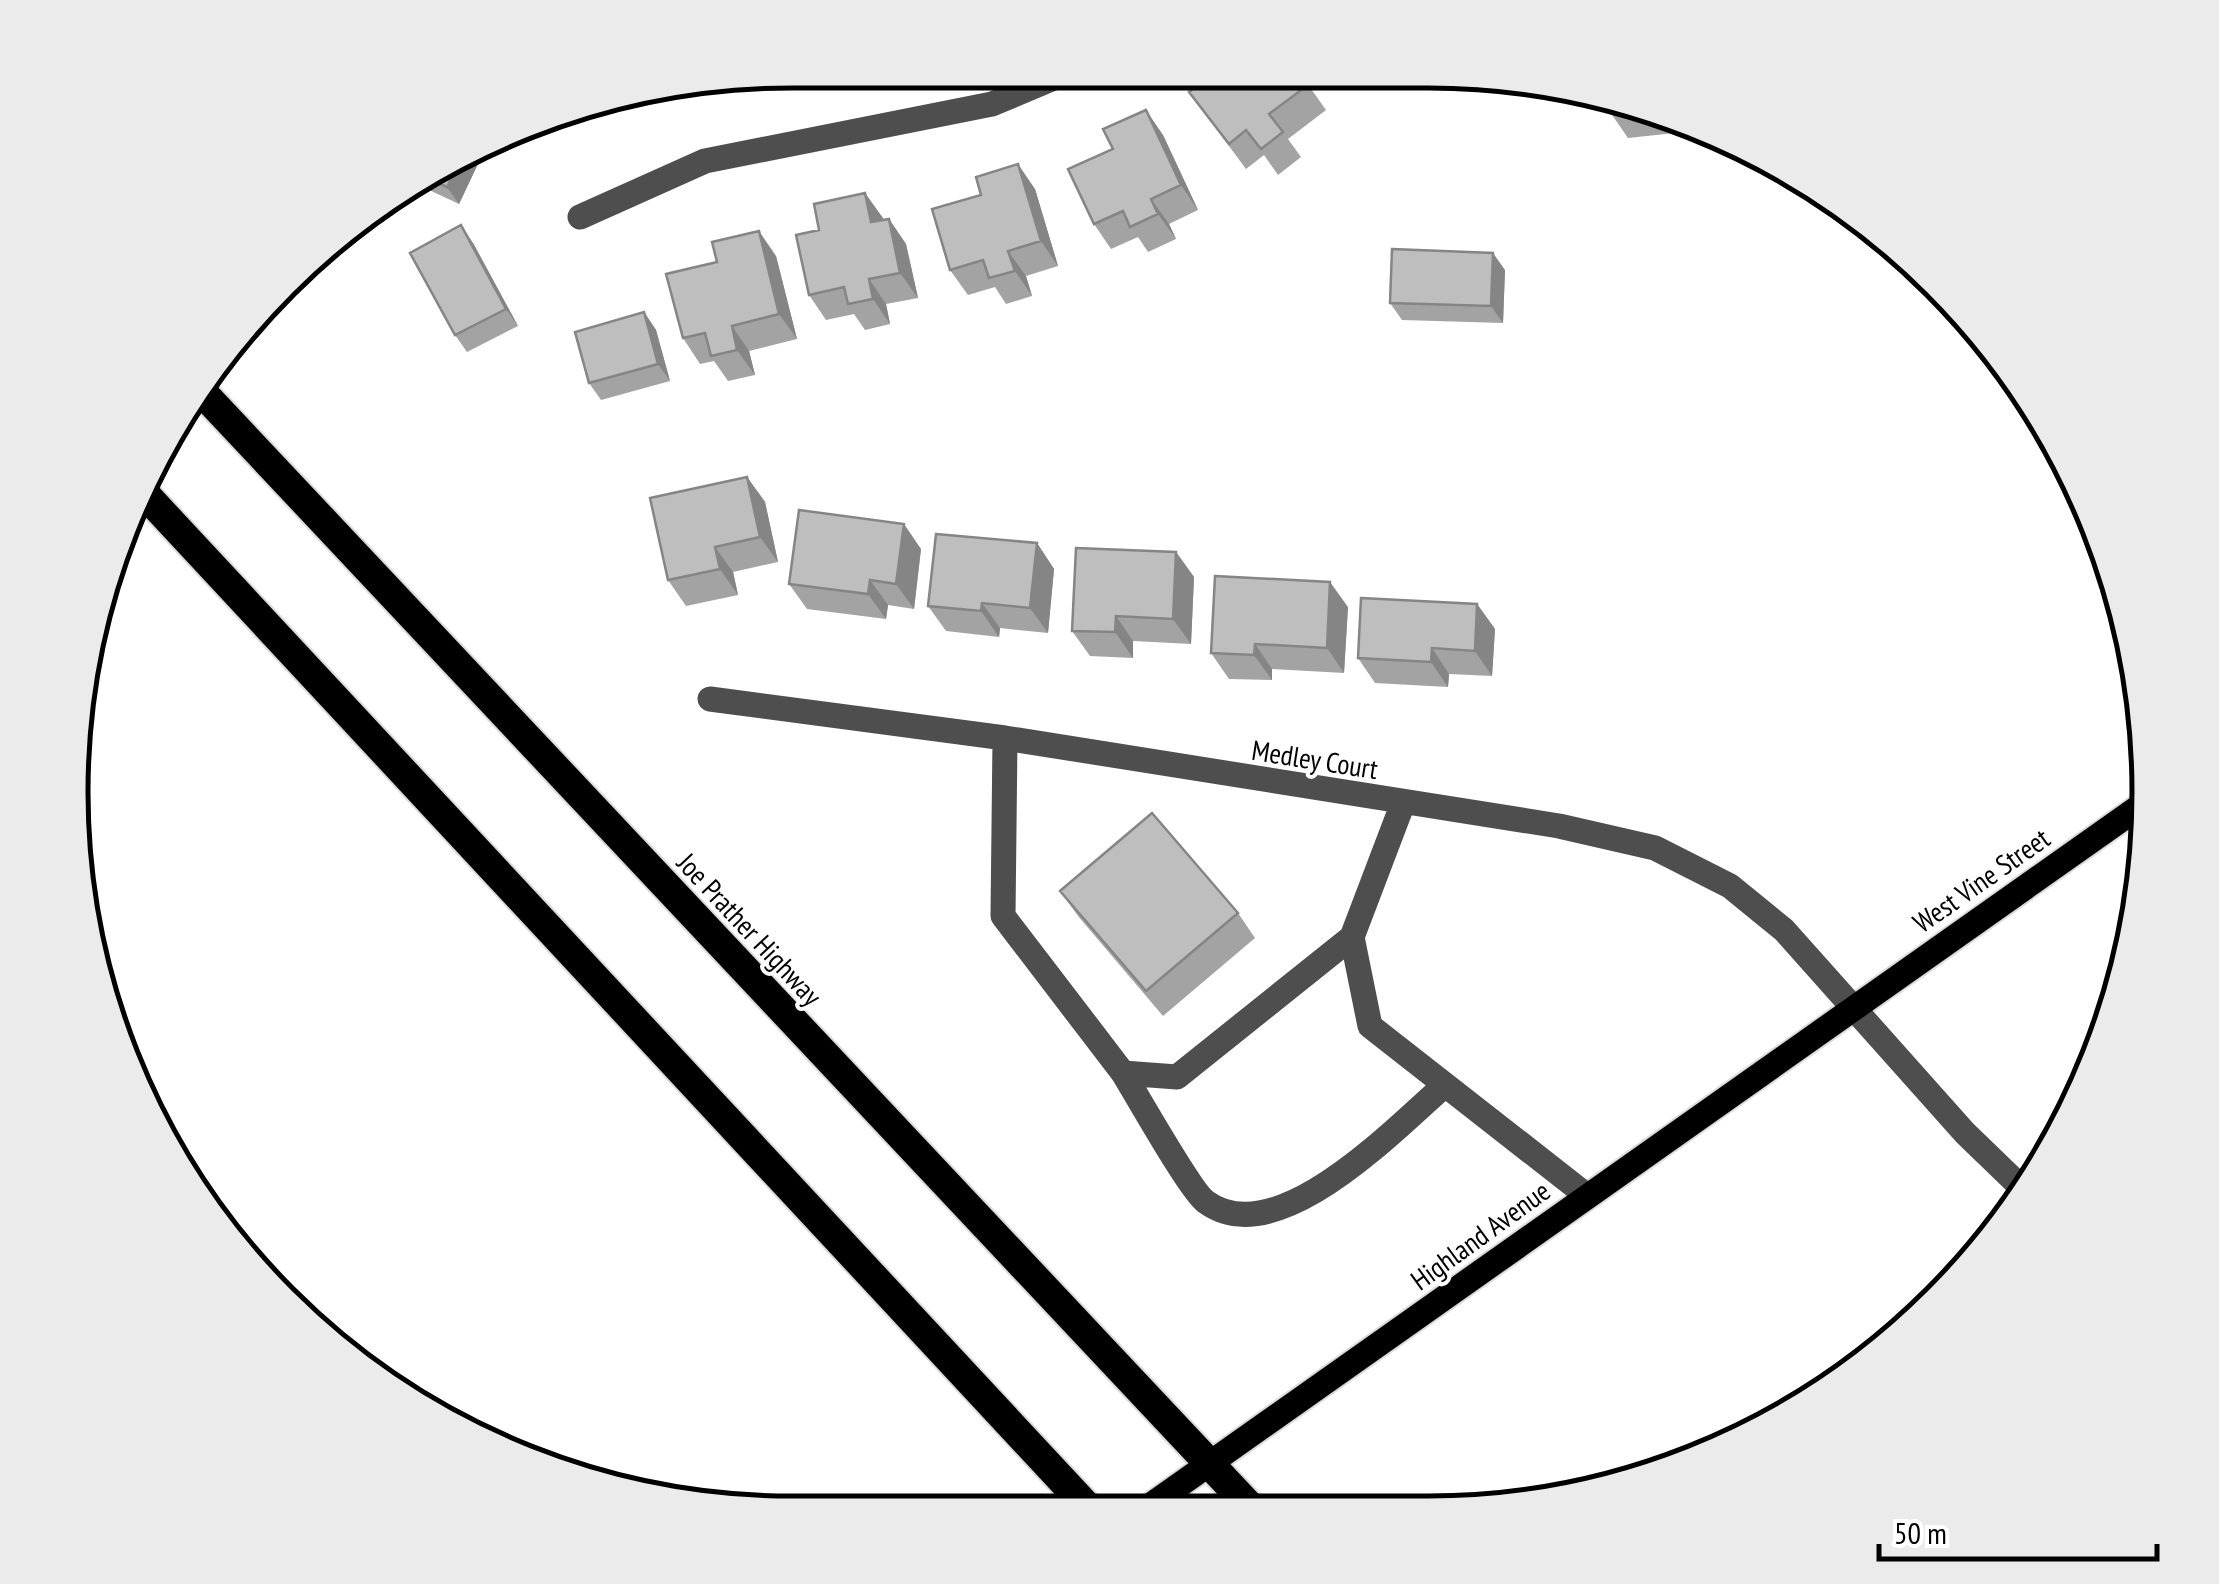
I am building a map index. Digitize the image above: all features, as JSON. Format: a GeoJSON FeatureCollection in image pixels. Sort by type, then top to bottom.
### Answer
{"type":"FeatureCollection","features":[{"type":"Feature","properties":{"kind":"highway","name":"Joe Prather Highway"},"geometry":{"type":"LineString","coordinates":[[208,398],[1239,1496]]}},
{"type":"Feature","properties":{"kind":"highway"},"geometry":{"type":"LineString","coordinates":[[151,500],[1077,1496]]}},
{"type":"Feature","properties":{"kind":"main road","name":"West Vine Street"},"geometry":{"type":"LineString","coordinates":[[1850,1007],[2131,812]]}},
{"type":"Feature","properties":{"kind":"main road","name":"Highland Avenue"},"geometry":{"type":"LineString","coordinates":[[1164,1496],[1850,1007]]}},
{"type":"Feature","properties":{"kind":"street"},"geometry":{"type":"LineString","coordinates":[[580,216],[705,161],[992,104],[1030,88]]}},
{"type":"Feature","properties":{"kind":"street","name":"Medley Court"},"geometry":{"type":"LineString","coordinates":[[710,699],[1005,738],[1610,836],[1695,866],[1730,886],[1784,930],[1820,966],[1850,1007],[1964,1133],[2014,1181]]}},
{"type":"Feature","properties":{"kind":"street"},"geometry":{"type":"LineString","coordinates":[[1005,738],[1004,916],[1123,1072],[1205,1202],[1246,1216],[1294,1204],[1344,1172],[1445,1085]]}},
{"type":"Feature","properties":{"kind":"street"},"geometry":{"type":"LineString","coordinates":[[1123,1072],[1177,1078],[1352,937],[1403,803]]}},
{"type":"Feature","properties":{"kind":"street"},"geometry":{"type":"LineString","coordinates":[[1352,937],[1370,1026],[1586,1196]]}},
{"type":"Feature","properties":{"kind":"building"},"geometry":{"type":"Polygon","coordinates":[[[1194,88],[1304,88],[1269,114],[1283,132],[1261,149],[1246,130],[1229,144],[1189,92],[1194,88]]]}},
{"type":"Feature","properties":{"kind":"building"},"geometry":{"type":"Polygon","coordinates":[[[1146,110],[1181,185],[1151,199],[1158,214],[1130,227],[1123,211],[1094,224],[1068,169],[1113,149],[1103,129],[1146,110]]]}},
{"type":"Feature","properties":{"kind":"building"},"geometry":{"type":"Polygon","coordinates":[[[1018,164],[1041,241],[1008,251],[1015,271],[989,278],[983,260],[950,270],[932,209],[981,195],[976,177],[1018,164]]]}},
{"type":"Feature","properties":{"kind":"building"},"geometry":{"type":"Polygon","coordinates":[[[453,175],[447,187],[438,183],[453,175]]]}},
{"type":"Feature","properties":{"kind":"building"},"geometry":{"type":"Polygon","coordinates":[[[865,193],[871,222],[889,219],[900,273],[869,279],[873,299],[848,304],[844,287],[809,295],[796,235],[819,230],[814,204],[865,193]]]}},
{"type":"Feature","properties":{"kind":"building"},"geometry":{"type":"Polygon","coordinates":[[[461,225],[506,309],[455,335],[410,253],[461,225]]]}},
{"type":"Feature","properties":{"kind":"building"},"geometry":{"type":"Polygon","coordinates":[[[759,231],[779,314],[732,326],[737,350],[711,356],[705,333],[683,338],[666,274],[717,262],[712,242],[759,231]]]}},
{"type":"Feature","properties":{"kind":"building"},"geometry":{"type":"Polygon","coordinates":[[[1392,249],[1493,253],[1491,306],[1390,303],[1392,249]]]}},
{"type":"Feature","properties":{"kind":"building"},"geometry":{"type":"Polygon","coordinates":[[[644,312],[658,364],[589,383],[575,332],[644,312]]]}},
{"type":"Feature","properties":{"kind":"building"},"geometry":{"type":"Polygon","coordinates":[[[747,477],[760,537],[715,547],[720,569],[668,580],[650,498],[747,477]]]}},
{"type":"Feature","properties":{"kind":"building"},"geometry":{"type":"Polygon","coordinates":[[[799,510],[904,524],[896,584],[870,580],[868,594],[789,584],[799,510]]]}},
{"type":"Feature","properties":{"kind":"building"},"geometry":{"type":"Polygon","coordinates":[[[936,534],[1037,543],[1030,608],[982,603],[981,611],[928,606],[936,534]]]}},
{"type":"Feature","properties":{"kind":"building"},"geometry":{"type":"Polygon","coordinates":[[[1076,548],[1176,552],[1173,619],[1116,616],[1115,632],[1072,631],[1076,548]]]}},
{"type":"Feature","properties":{"kind":"building"},"geometry":{"type":"Polygon","coordinates":[[[1215,576],[1330,582],[1327,648],[1255,644],[1254,655],[1211,653],[1215,576]]]}},
{"type":"Feature","properties":{"kind":"building"},"geometry":{"type":"Polygon","coordinates":[[[1361,598],[1477,604],[1475,651],[1432,648],[1431,662],[1358,658],[1361,598]]]}},
{"type":"Feature","properties":{"kind":"building"},"geometry":{"type":"Polygon","coordinates":[[[1152,813],[1238,913],[1146,991],[1060,891],[1152,813]]]}}]}
